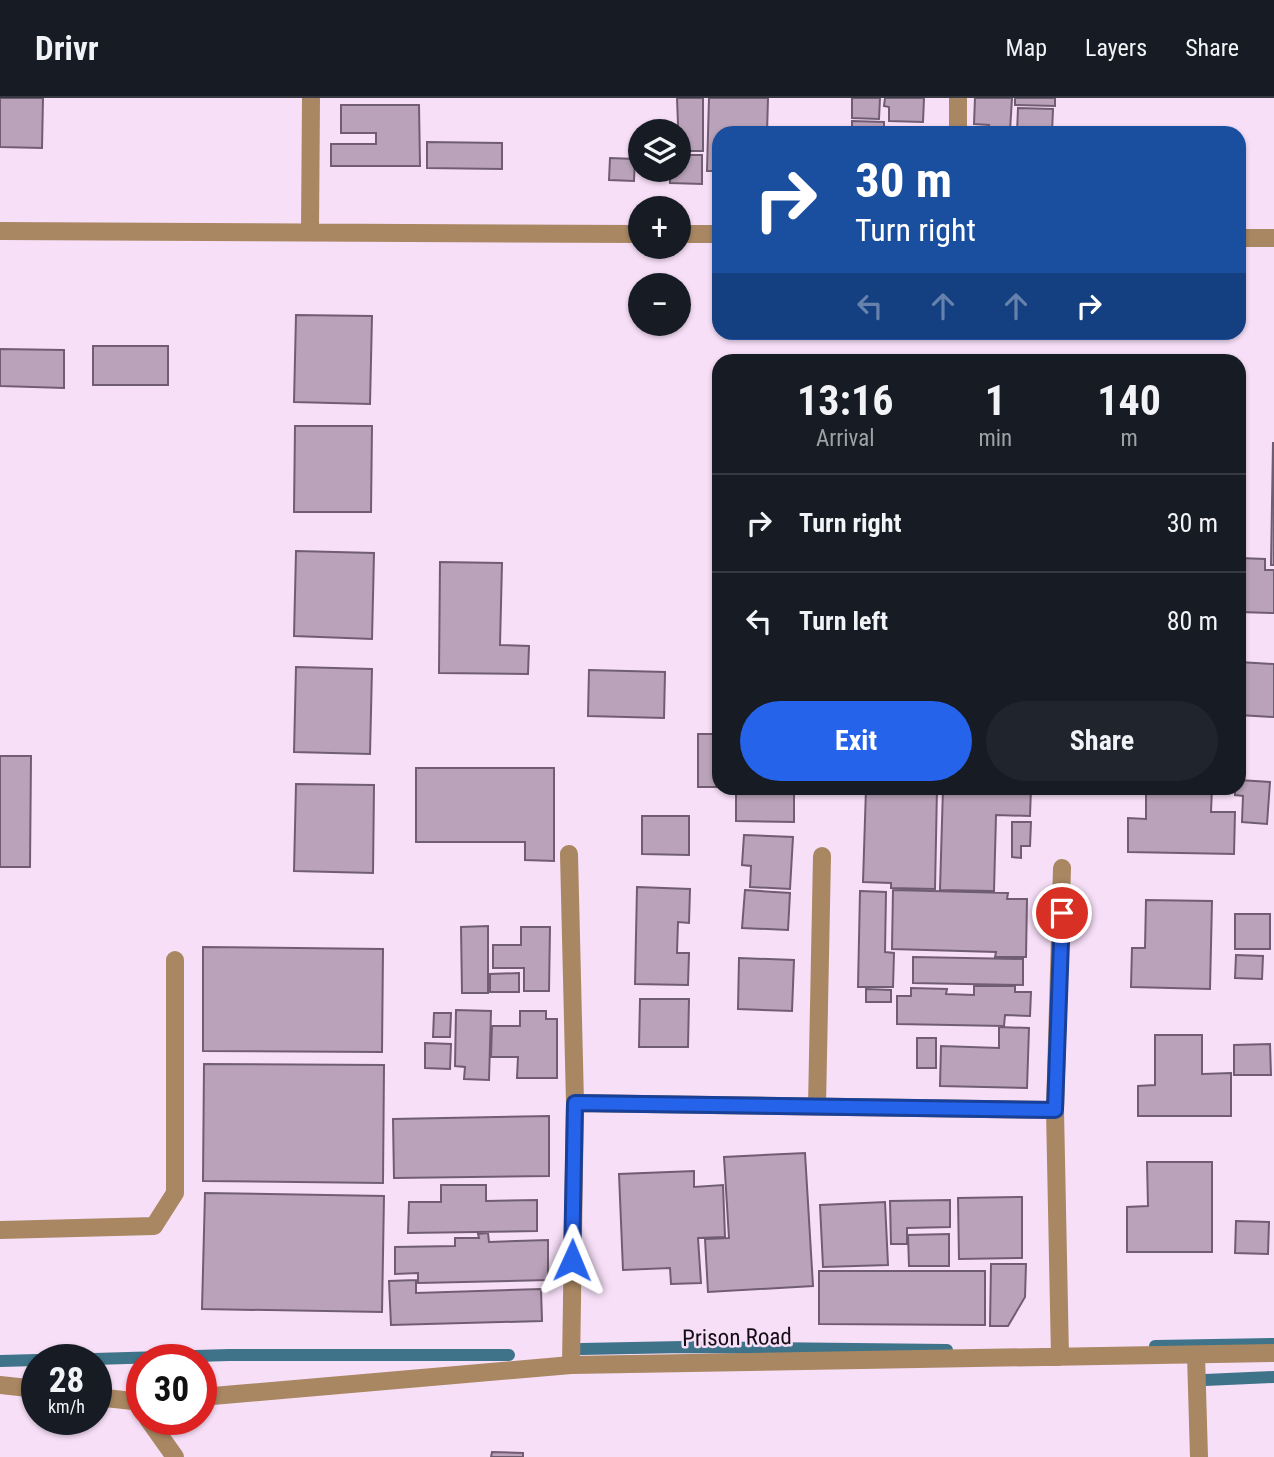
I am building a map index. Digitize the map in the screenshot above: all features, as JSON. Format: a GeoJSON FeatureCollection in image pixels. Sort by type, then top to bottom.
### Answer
{"type":"FeatureCollection","features":[{"type":"Feature","properties":{"kind":"street"},"geometry":{"type":"LineString","coordinates":[[310,232],[311,98]]}},
{"type":"Feature","properties":{"kind":"street"},"geometry":{"type":"LineString","coordinates":[[958,98],[958,126]]}},
{"type":"Feature","properties":{"kind":"street"},"geometry":{"type":"LineString","coordinates":[[0,231],[628,234]]}},
{"type":"Feature","properties":{"kind":"street"},"geometry":{"type":"LineString","coordinates":[[691,234],[712,234]]}},
{"type":"Feature","properties":{"kind":"street"},"geometry":{"type":"LineString","coordinates":[[1246,238],[1274,238]]}},
{"type":"Feature","properties":{"kind":"street"},"geometry":{"type":"LineString","coordinates":[[569,854],[575,1103],[571,1365]]}},
{"type":"Feature","properties":{"kind":"street"},"geometry":{"type":"LineString","coordinates":[[817,1106],[822,856]]}},
{"type":"Feature","properties":{"kind":"street"},"geometry":{"type":"LineString","coordinates":[[1060,1357],[1055,1110],[1062,868]]}},
{"type":"Feature","properties":{"kind":"street"},"geometry":{"type":"LineString","coordinates":[[0,1230],[154,1226],[175,1193],[175,960]]}},
{"type":"Feature","properties":{"kind":"street"},"geometry":{"type":"LineString","coordinates":[[575,1103],[1055,1110]]}},
{"type":"Feature","properties":{"kind":"street","name":"Prison Road"},"geometry":{"type":"LineString","coordinates":[[217,1396],[571,1365],[1274,1353]]}},
{"type":"Feature","properties":{"kind":"street"},"geometry":{"type":"LineString","coordinates":[[1196,1356],[1199,1457]]}},
{"type":"Feature","properties":{"kind":"street"},"geometry":{"type":"LineString","coordinates":[[0,1385],[21,1387]]}},
{"type":"Feature","properties":{"kind":"street"},"geometry":{"type":"LineString","coordinates":[[159,1435],[175,1457]]}},
{"type":"Feature","properties":{"kind":"building"},"geometry":{"type":"Polygon","coordinates":[[[0,98],[43,98],[42,148],[0,147],[0,98]]]}},
{"type":"Feature","properties":{"kind":"building"},"geometry":{"type":"Polygon","coordinates":[[[677,98],[703,98],[703,151],[691,151],[691,119],[678,119],[677,98]]]}},
{"type":"Feature","properties":{"kind":"building"},"geometry":{"type":"Polygon","coordinates":[[[709,98],[768,98],[767,126],[712,126],[712,171],[707,171],[709,98]]]}},
{"type":"Feature","properties":{"kind":"building"},"geometry":{"type":"Polygon","coordinates":[[[852,98],[880,98],[879,119],[852,118],[852,98]]]}},
{"type":"Feature","properties":{"kind":"building"},"geometry":{"type":"Polygon","coordinates":[[[885,98],[924,98],[923,122],[889,121],[889,107],[884,106],[885,98]]]}},
{"type":"Feature","properties":{"kind":"building"},"geometry":{"type":"Polygon","coordinates":[[[975,98],[1012,98],[1010,126],[974,124],[975,98]]]}},
{"type":"Feature","properties":{"kind":"building"},"geometry":{"type":"Polygon","coordinates":[[[1015,98],[1055,98],[1055,106],[1015,105],[1015,98]]]}},
{"type":"Feature","properties":{"kind":"building"},"geometry":{"type":"Polygon","coordinates":[[[341,105],[419,105],[420,166],[331,166],[331,144],[376,144],[376,133],[341,133],[341,105]]]}},
{"type":"Feature","properties":{"kind":"building"},"geometry":{"type":"Polygon","coordinates":[[[1018,108],[1053,109],[1052,126],[1017,126],[1018,108]]]}},
{"type":"Feature","properties":{"kind":"building"},"geometry":{"type":"Polygon","coordinates":[[[852,121],[884,122],[884,126],[852,126],[852,121]]]}},
{"type":"Feature","properties":{"kind":"building"},"geometry":{"type":"Polygon","coordinates":[[[427,142],[502,143],[502,169],[427,168],[427,142]]]}},
{"type":"Feature","properties":{"kind":"building"},"geometry":{"type":"Polygon","coordinates":[[[691,155],[702,155],[702,184],[670,183],[691,182],[691,155]]]}},
{"type":"Feature","properties":{"kind":"building"},"geometry":{"type":"Polygon","coordinates":[[[610,158],[628,159],[628,181],[609,180],[610,158]]]}},
{"type":"Feature","properties":{"kind":"building"},"geometry":{"type":"Polygon","coordinates":[[[296,315],[372,316],[370,404],[294,402],[296,315]]]}},
{"type":"Feature","properties":{"kind":"building"},"geometry":{"type":"Polygon","coordinates":[[[93,346],[168,346],[168,385],[93,385],[93,346]]]}},
{"type":"Feature","properties":{"kind":"building"},"geometry":{"type":"Polygon","coordinates":[[[0,349],[64,350],[64,388],[0,386],[0,349]]]}},
{"type":"Feature","properties":{"kind":"building"},"geometry":{"type":"Polygon","coordinates":[[[295,426],[372,426],[371,512],[294,512],[295,426]]]}},
{"type":"Feature","properties":{"kind":"building"},"geometry":{"type":"Polygon","coordinates":[[[1273,443],[1274,565],[1271,565],[1273,443]]]}},
{"type":"Feature","properties":{"kind":"building"},"geometry":{"type":"Polygon","coordinates":[[[296,551],[374,553],[372,639],[294,636],[296,551]]]}},
{"type":"Feature","properties":{"kind":"building"},"geometry":{"type":"Polygon","coordinates":[[[1246,558],[1265,559],[1265,570],[1274,570],[1274,613],[1246,612],[1246,558]]]}},
{"type":"Feature","properties":{"kind":"building"},"geometry":{"type":"Polygon","coordinates":[[[440,562],[502,563],[500,645],[529,646],[528,674],[439,673],[440,562]]]}},
{"type":"Feature","properties":{"kind":"building"},"geometry":{"type":"Polygon","coordinates":[[[1246,662],[1274,664],[1274,717],[1246,715],[1246,662]]]}},
{"type":"Feature","properties":{"kind":"building"},"geometry":{"type":"Polygon","coordinates":[[[296,667],[372,669],[370,754],[294,752],[296,667]]]}},
{"type":"Feature","properties":{"kind":"building"},"geometry":{"type":"Polygon","coordinates":[[[589,670],[665,672],[664,718],[588,716],[589,670]]]}},
{"type":"Feature","properties":{"kind":"building"},"geometry":{"type":"Polygon","coordinates":[[[698,734],[712,734],[712,787],[698,787],[698,734]]]}},
{"type":"Feature","properties":{"kind":"building"},"geometry":{"type":"Polygon","coordinates":[[[0,756],[31,756],[30,867],[0,867],[0,756]]]}},
{"type":"Feature","properties":{"kind":"building"},"geometry":{"type":"Polygon","coordinates":[[[416,768],[554,768],[554,861],[525,860],[525,842],[416,842],[416,768]]]}},
{"type":"Feature","properties":{"kind":"building"},"geometry":{"type":"Polygon","coordinates":[[[1246,780],[1270,782],[1267,824],[1242,822],[1243,796],[1235,795],[1246,795],[1246,780]]]}},
{"type":"Feature","properties":{"kind":"building"},"geometry":{"type":"Polygon","coordinates":[[[296,784],[374,785],[373,873],[294,871],[296,784]]]}},
{"type":"Feature","properties":{"kind":"building"},"geometry":{"type":"Polygon","coordinates":[[[736,795],[794,795],[794,822],[736,821],[736,795]]]}},
{"type":"Feature","properties":{"kind":"building"},"geometry":{"type":"Polygon","coordinates":[[[866,795],[937,795],[935,889],[891,888],[891,883],[863,882],[866,795]]]}},
{"type":"Feature","properties":{"kind":"building"},"geometry":{"type":"Polygon","coordinates":[[[943,795],[1031,795],[1030,816],[996,815],[994,891],[940,890],[943,795]]]}},
{"type":"Feature","properties":{"kind":"building"},"geometry":{"type":"Polygon","coordinates":[[[1146,795],[1212,795],[1211,812],[1235,812],[1234,854],[1128,852],[1128,818],[1146,819],[1146,795]]]}},
{"type":"Feature","properties":{"kind":"building"},"geometry":{"type":"Polygon","coordinates":[[[642,816],[689,816],[689,855],[642,854],[642,816]]]}},
{"type":"Feature","properties":{"kind":"building"},"geometry":{"type":"Polygon","coordinates":[[[1012,822],[1031,822],[1030,846],[1021,846],[1021,858],[1012,857],[1012,822]]]}},
{"type":"Feature","properties":{"kind":"building"},"geometry":{"type":"Polygon","coordinates":[[[744,835],[793,837],[790,889],[750,887],[751,866],[742,865],[744,835]]]}},
{"type":"Feature","properties":{"kind":"building"},"geometry":{"type":"Polygon","coordinates":[[[637,887],[690,889],[689,923],[678,922],[677,953],[689,953],[688,985],[635,984],[637,887]]]}},
{"type":"Feature","properties":{"kind":"building"},"geometry":{"type":"Polygon","coordinates":[[[745,890],[790,893],[788,930],[742,928],[745,890]]]}},
{"type":"Feature","properties":{"kind":"building"},"geometry":{"type":"Polygon","coordinates":[[[893,890],[1008,893],[1007,899],[1027,899],[1026,957],[995,957],[996,952],[892,949],[893,890]]]}},
{"type":"Feature","properties":{"kind":"building"},"geometry":{"type":"Polygon","coordinates":[[[860,891],[886,892],[885,952],[894,953],[893,987],[858,987],[860,891]]]}},
{"type":"Feature","properties":{"kind":"building"},"geometry":{"type":"Polygon","coordinates":[[[1146,900],[1212,901],[1210,989],[1131,987],[1132,948],[1145,948],[1146,900]]]}},
{"type":"Feature","properties":{"kind":"building"},"geometry":{"type":"Polygon","coordinates":[[[1235,914],[1270,914],[1270,949],[1235,949],[1235,914]]]}},
{"type":"Feature","properties":{"kind":"building"},"geometry":{"type":"Polygon","coordinates":[[[488,926],[488,993],[462,993],[461,927],[488,926]]]}},
{"type":"Feature","properties":{"kind":"building"},"geometry":{"type":"Polygon","coordinates":[[[521,927],[550,927],[549,991],[524,991],[524,968],[493,968],[493,945],[521,945],[521,927]]]}},
{"type":"Feature","properties":{"kind":"building"},"geometry":{"type":"Polygon","coordinates":[[[203,947],[383,949],[382,1052],[203,1051],[203,947]]]}},
{"type":"Feature","properties":{"kind":"building"},"geometry":{"type":"Polygon","coordinates":[[[1236,955],[1263,956],[1262,979],[1235,978],[1236,955]]]}},
{"type":"Feature","properties":{"kind":"building"},"geometry":{"type":"Polygon","coordinates":[[[913,957],[1023,959],[1023,985],[913,983],[913,957]]]}},
{"type":"Feature","properties":{"kind":"building"},"geometry":{"type":"Polygon","coordinates":[[[739,958],[794,960],[792,1011],[738,1009],[739,958]]]}},
{"type":"Feature","properties":{"kind":"building"},"geometry":{"type":"Polygon","coordinates":[[[519,973],[519,992],[490,992],[490,974],[519,973]]]}},
{"type":"Feature","properties":{"kind":"building"},"geometry":{"type":"Polygon","coordinates":[[[974,986],[1015,986],[1015,992],[1031,992],[1030,1016],[1005,1015],[1004,1026],[897,1024],[897,996],[911,996],[911,988],[947,989],[946,994],[974,995],[974,986]]]}},
{"type":"Feature","properties":{"kind":"building"},"geometry":{"type":"Polygon","coordinates":[[[866,989],[891,990],[891,1002],[866,1002],[866,989]]]}},
{"type":"Feature","properties":{"kind":"building"},"geometry":{"type":"Polygon","coordinates":[[[640,999],[689,999],[688,1047],[639,1047],[640,999]]]}},
{"type":"Feature","properties":{"kind":"building"},"geometry":{"type":"Polygon","coordinates":[[[456,1010],[491,1011],[489,1080],[464,1079],[465,1067],[455,1066],[456,1010]]]}},
{"type":"Feature","properties":{"kind":"building"},"geometry":{"type":"Polygon","coordinates":[[[520,1011],[546,1011],[546,1019],[557,1019],[557,1078],[517,1078],[518,1057],[491,1057],[492,1026],[520,1026],[520,1011]]]}},
{"type":"Feature","properties":{"kind":"building"},"geometry":{"type":"Polygon","coordinates":[[[434,1013],[451,1013],[450,1037],[433,1037],[434,1013]]]}},
{"type":"Feature","properties":{"kind":"building"},"geometry":{"type":"Polygon","coordinates":[[[999,1027],[1029,1028],[1027,1088],[940,1086],[941,1046],[999,1048],[999,1027]]]}},
{"type":"Feature","properties":{"kind":"building"},"geometry":{"type":"Polygon","coordinates":[[[1155,1035],[1202,1035],[1202,1074],[1231,1073],[1231,1116],[1138,1116],[1138,1086],[1155,1085],[1155,1035]]]}},
{"type":"Feature","properties":{"kind":"building"},"geometry":{"type":"Polygon","coordinates":[[[917,1038],[936,1038],[936,1068],[917,1068],[917,1038]]]}},
{"type":"Feature","properties":{"kind":"building"},"geometry":{"type":"Polygon","coordinates":[[[425,1043],[451,1044],[450,1069],[425,1068],[425,1043]]]}},
{"type":"Feature","properties":{"kind":"building"},"geometry":{"type":"Polygon","coordinates":[[[1270,1044],[1271,1075],[1234,1075],[1234,1045],[1270,1044]]]}},
{"type":"Feature","properties":{"kind":"building"},"geometry":{"type":"Polygon","coordinates":[[[204,1064],[384,1065],[383,1183],[203,1181],[204,1064]]]}},
{"type":"Feature","properties":{"kind":"building"},"geometry":{"type":"Polygon","coordinates":[[[549,1116],[549,1176],[394,1178],[393,1119],[549,1116]]]}},
{"type":"Feature","properties":{"kind":"building"},"geometry":{"type":"Polygon","coordinates":[[[805,1153],[813,1286],[708,1292],[705,1239],[729,1238],[724,1157],[805,1153]]]}},
{"type":"Feature","properties":{"kind":"building"},"geometry":{"type":"Polygon","coordinates":[[[1147,1162],[1212,1162],[1212,1252],[1127,1252],[1127,1207],[1148,1206],[1147,1162]]]}},
{"type":"Feature","properties":{"kind":"building"},"geometry":{"type":"Polygon","coordinates":[[[694,1171],[694,1187],[723,1185],[725,1237],[698,1238],[701,1283],[671,1284],[670,1268],[623,1270],[619,1174],[694,1171]]]}},
{"type":"Feature","properties":{"kind":"building"},"geometry":{"type":"Polygon","coordinates":[[[441,1185],[486,1185],[486,1201],[537,1200],[537,1231],[408,1233],[409,1202],[441,1202],[441,1185]]]}},
{"type":"Feature","properties":{"kind":"building"},"geometry":{"type":"Polygon","coordinates":[[[205,1193],[384,1196],[382,1312],[202,1309],[205,1193]]]}},
{"type":"Feature","properties":{"kind":"building"},"geometry":{"type":"Polygon","coordinates":[[[1022,1197],[1022,1258],[959,1259],[958,1198],[1022,1197]]]}},
{"type":"Feature","properties":{"kind":"building"},"geometry":{"type":"Polygon","coordinates":[[[950,1200],[950,1227],[907,1228],[907,1244],[891,1244],[890,1201],[950,1200]]]}},
{"type":"Feature","properties":{"kind":"building"},"geometry":{"type":"Polygon","coordinates":[[[885,1202],[888,1265],[823,1267],[820,1205],[885,1202]]]}},
{"type":"Feature","properties":{"kind":"building"},"geometry":{"type":"Polygon","coordinates":[[[1236,1221],[1269,1222],[1268,1254],[1235,1253],[1236,1221]]]}},
{"type":"Feature","properties":{"kind":"building"},"geometry":{"type":"Polygon","coordinates":[[[488,1233],[489,1242],[548,1240],[548,1280],[418,1283],[418,1273],[395,1274],[395,1247],[455,1246],[455,1238],[479,1238],[478,1234],[488,1233]]]}},
{"type":"Feature","properties":{"kind":"building"},"geometry":{"type":"Polygon","coordinates":[[[949,1234],[949,1266],[909,1266],[908,1235],[949,1234]]]}},
{"type":"Feature","properties":{"kind":"building"},"geometry":{"type":"Polygon","coordinates":[[[991,1264],[1026,1264],[1025,1297],[1008,1326],[990,1326],[991,1264]]]}},
{"type":"Feature","properties":{"kind":"building"},"geometry":{"type":"Polygon","coordinates":[[[819,1271],[985,1271],[985,1325],[819,1324],[819,1271]]]}},
{"type":"Feature","properties":{"kind":"building"},"geometry":{"type":"Polygon","coordinates":[[[416,1280],[416,1293],[541,1289],[542,1321],[391,1325],[389,1281],[416,1280]]]}},
{"type":"Feature","properties":{"kind":"building"},"geometry":{"type":"Polygon","coordinates":[[[492,1452],[523,1453],[523,1457],[491,1457],[492,1452]]]}},
{"type":"Feature","properties":{"kind":"waterway"},"geometry":{"type":"LineString","coordinates":[[1155,1346],[1274,1344]]}},
{"type":"Feature","properties":{"kind":"waterway"},"geometry":{"type":"LineString","coordinates":[[581,1349],[683,1347],[947,1350]]}},
{"type":"Feature","properties":{"kind":"waterway"},"geometry":{"type":"LineString","coordinates":[[112,1358],[229,1355],[509,1355]]}},
{"type":"Feature","properties":{"kind":"waterway"},"geometry":{"type":"LineString","coordinates":[[0,1361],[21,1360]]}},
{"type":"Feature","properties":{"kind":"waterway"},"geometry":{"type":"LineString","coordinates":[[1205,1380],[1274,1377]]}},
{"type":"Feature","properties":{"kind":"route"},"geometry":{"type":"LineString","coordinates":[[572,1260],[575,1103],[1055,1110],[1062,913]]}}]}
